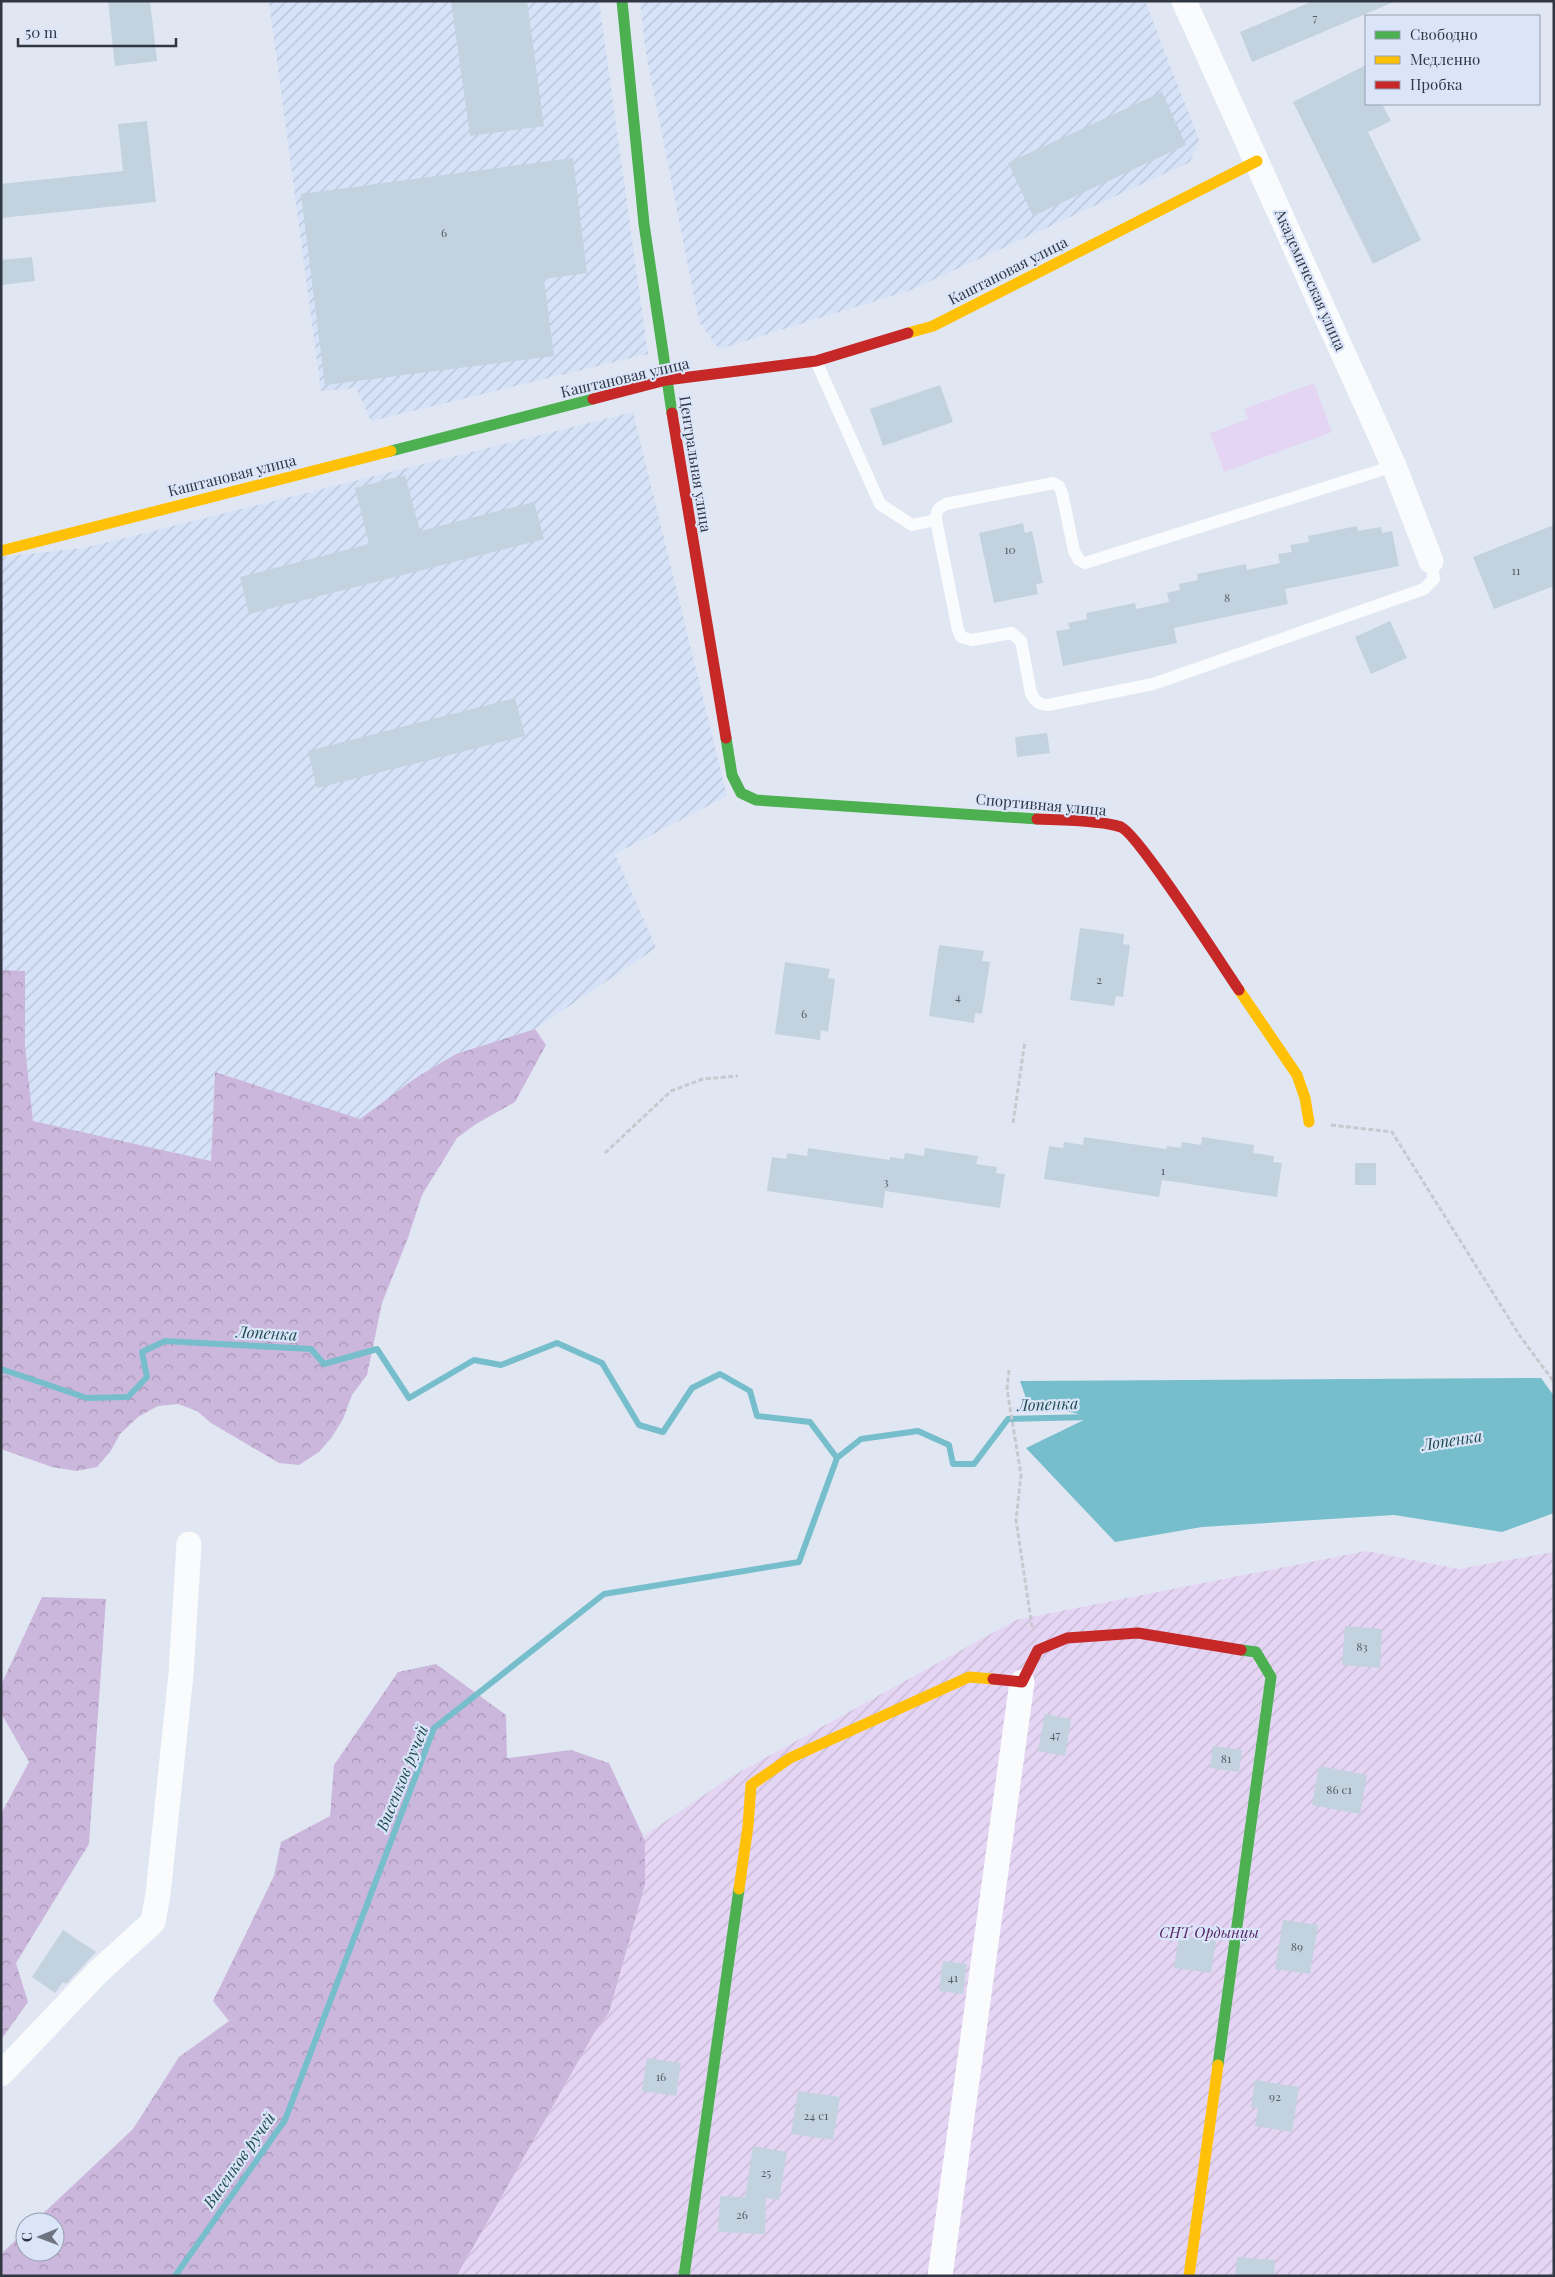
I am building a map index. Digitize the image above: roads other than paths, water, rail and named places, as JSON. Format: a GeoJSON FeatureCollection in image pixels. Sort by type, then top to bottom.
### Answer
{"type":"FeatureCollection","features":[{"type":"Feature","properties":{"kind":"street","name":"Центральная улица"},"geometry":{"type":"LineString","coordinates":[[622,1],[644,224],[666,380],[732,775],[741,793],[756,800]]}},
{"type":"Feature","properties":{"kind":"street","name":"Академическая улица"},"geometry":{"type":"LineString","coordinates":[[1184,1],[1394,466],[1431,561]]}},
{"type":"Feature","properties":{"kind":"street","name":"Каштановая улица"},"geometry":{"type":"LineString","coordinates":[[1,551],[666,380],[816,361],[933,326],[1257,161]]}},
{"type":"Feature","properties":{"kind":"street","name":"Спортивная улица"},"geometry":{"type":"LineString","coordinates":[[756,800],[1089,822],[1122,827],[1144,851],[1297,1075],[1305,1098],[1308,1122]]}},
{"type":"Feature","properties":{"kind":"street"},"geometry":{"type":"LineString","coordinates":[[1,2074],[98,1972],[153,1922],[158,1894],[182,1674],[189,1544]]}},
{"type":"Feature","properties":{"kind":"street"},"geometry":{"type":"LineString","coordinates":[[940,2276],[1022,1682],[1038,1650],[1067,1638],[1138,1633],[1256,1652],[1271,1677],[1189,2276]]}},
{"type":"Feature","properties":{"kind":"street"},"geometry":{"type":"LineString","coordinates":[[684,2276],[748,1826],[750,1785],[790,1758],[969,1677],[1022,1682]]}},
{"type":"Feature","properties":{"kind":"lane"},"geometry":{"type":"LineString","coordinates":[[816,361],[880,504],[912,525],[936,520]]}},
{"type":"Feature","properties":{"kind":"lane"},"geometry":{"type":"LineString","coordinates":[[1394,466],[1085,563],[1079,560],[1074,550],[1062,493],[1059,486],[1053,483],[946,504],[939,507],[936,513],[936,520],[958,630],[962,637],[972,640],[1012,633],[1018,636],[1021,641],[1034,701],[1048,705],[1153,684],[1424,589],[1434,579],[1431,561]]}},
{"type":"Feature","properties":{"kind":"water"},"geometry":{"type":"Polygon","coordinates":[[[1541,1378],[1554,1396],[1554,1513],[1502,1532],[1394,1515],[1202,1527],[1115,1542],[1026,1448],[1090,1417],[1027,1401],[1020,1381],[1541,1378]]]}},
{"type":"Feature","properties":{"kind":"waterway","name":"Лопенка"},"geometry":{"type":"LineString","coordinates":[[1,1369],[87,1398],[128,1397],[147,1377],[142,1352],[165,1341],[311,1349],[324,1364],[377,1349],[409,1398],[474,1360],[501,1365],[557,1343],[602,1363],[639,1425],[663,1432],[692,1388],[720,1374],[750,1391],[757,1416],[810,1422],[837,1458],[861,1439],[918,1431],[949,1445],[953,1464],[974,1464],[1008,1419],[1090,1417],[1098,1420]]}},
{"type":"Feature","properties":{"kind":"waterway","name":"Висенков ручей"},"geometry":{"type":"LineString","coordinates":[[175,2276],[285,2120],[434,1728],[604,1594],[799,1562],[837,1458]]}},
{"type":"Feature","properties":{"kind":"park label","name":"СНТ Ордынцы"},"geometry":{"type":"Point","coordinates":[1209,1933]}}]}
